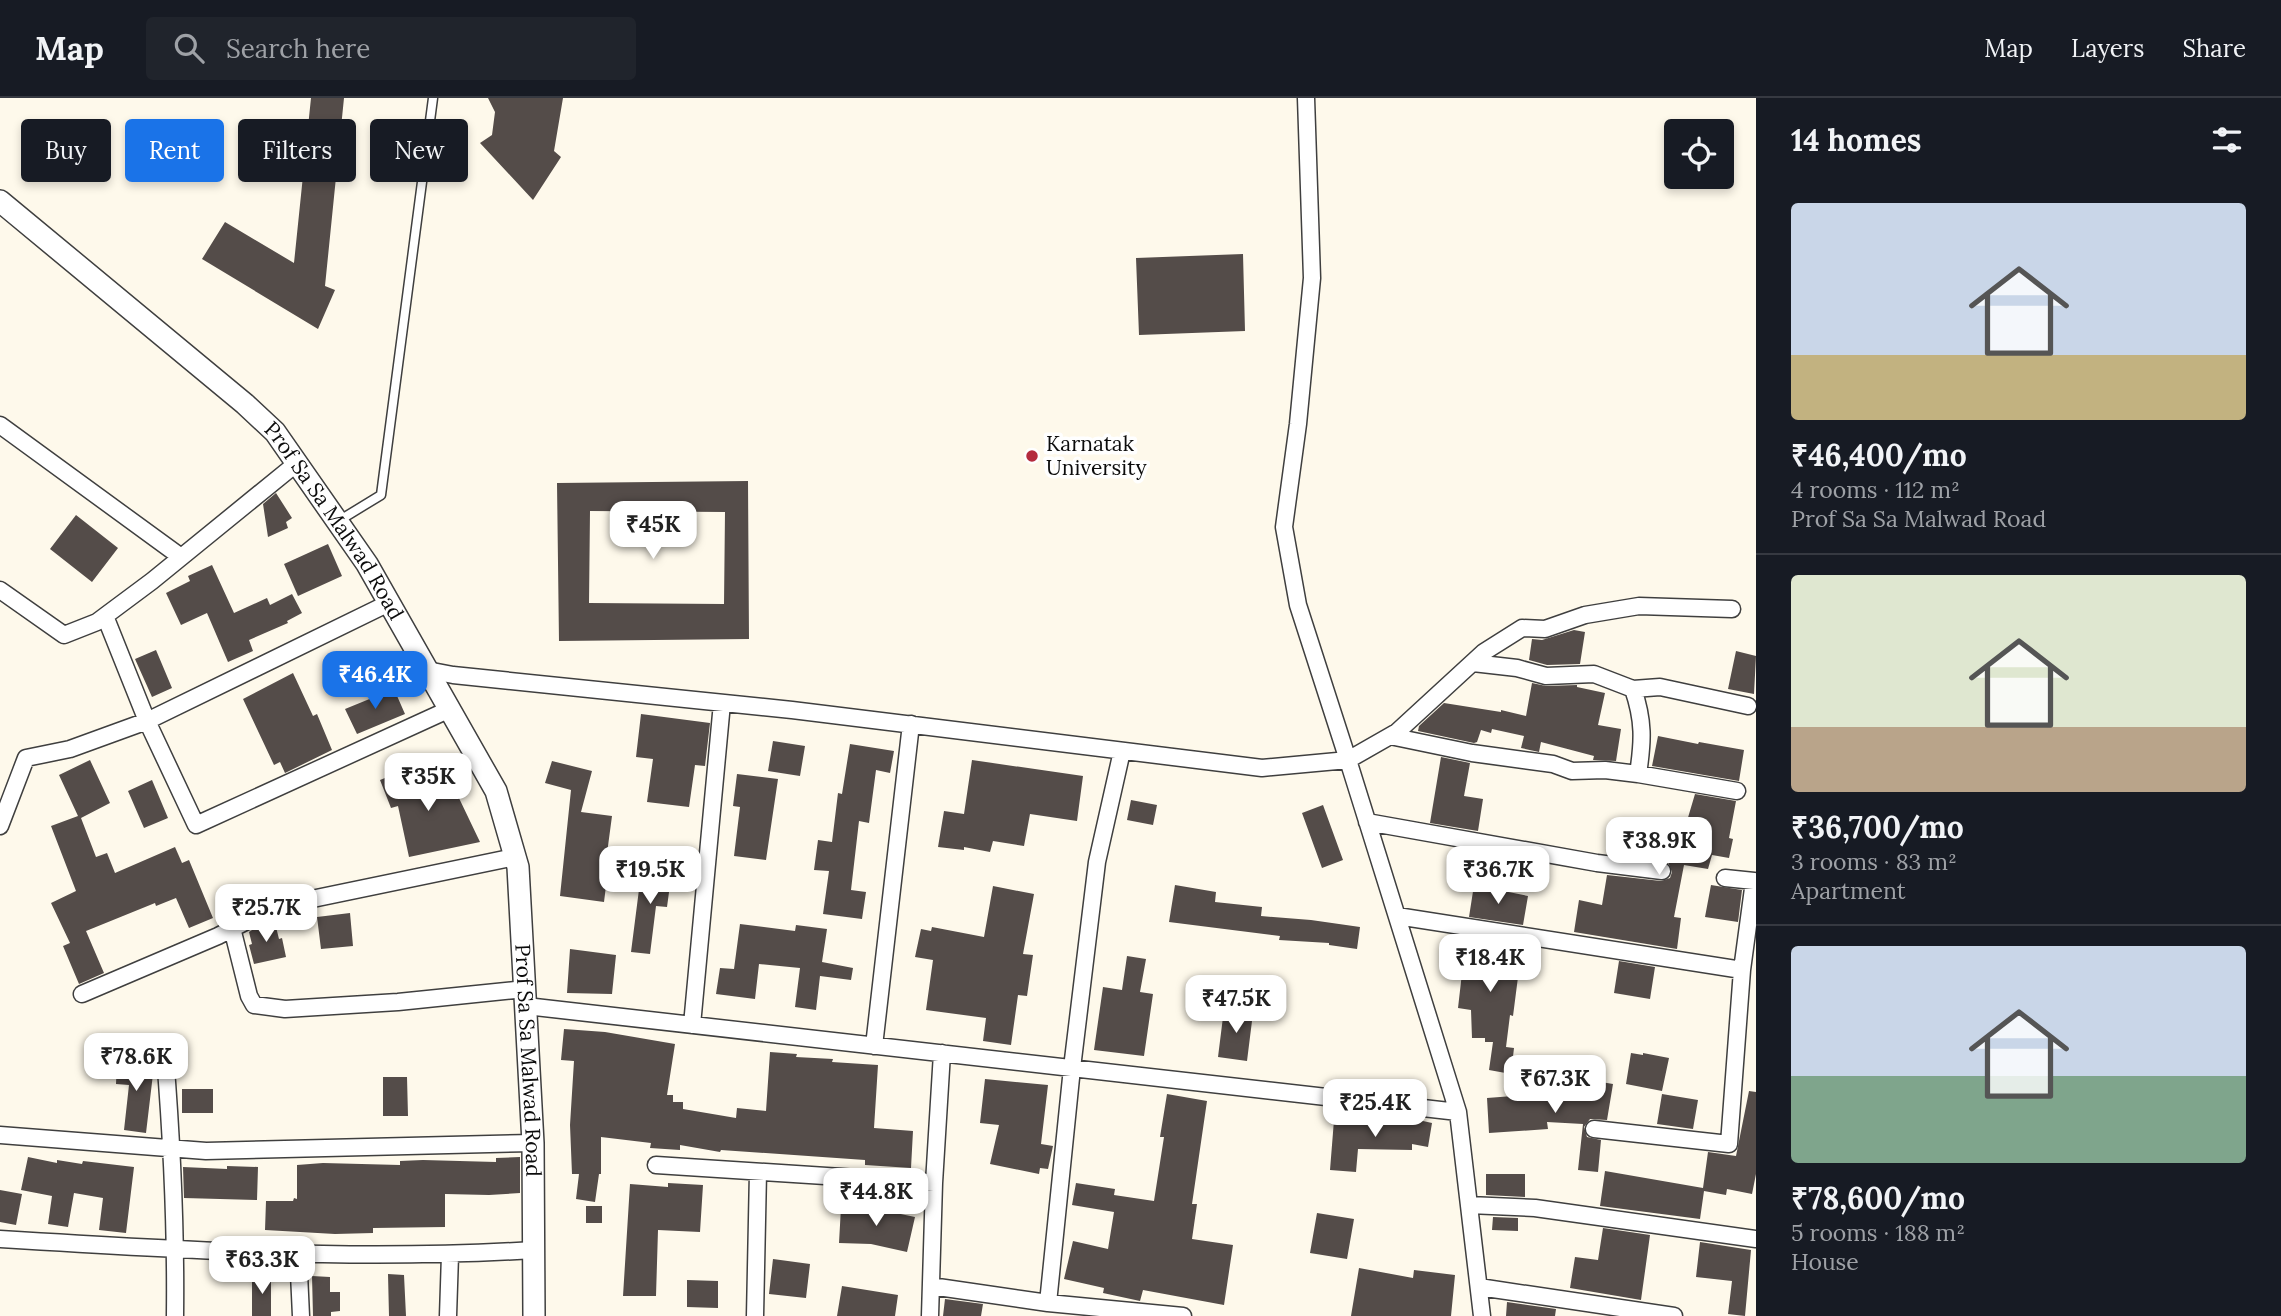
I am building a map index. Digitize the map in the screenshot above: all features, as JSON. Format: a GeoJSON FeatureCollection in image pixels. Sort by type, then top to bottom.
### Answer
{"type":"FeatureCollection","features":[{"type":"Feature","properties":{"kind":"street"},"geometry":{"type":"LineString","coordinates":[[1306,98],[1312,278],[1298,424],[1284,527],[1298,605],[1458,1112],[1482,1316]]}},
{"type":"Feature","properties":{"kind":"street","name":"Prof Sa Sa Malwad Road"},"geometry":{"type":"LineString","coordinates":[[0,201],[245,404],[275,432],[367,564],[496,791],[518,867],[533,1143],[534,1316]]}},
{"type":"Feature","properties":{"kind":"street"},"geometry":{"type":"LineString","coordinates":[[0,425],[181,557]]}},
{"type":"Feature","properties":{"kind":"street"},"geometry":{"type":"LineString","coordinates":[[0,590],[64,635],[97,622],[297,463]]}},
{"type":"Feature","properties":{"kind":"street"},"geometry":{"type":"LineString","coordinates":[[0,826],[26,758],[70,750],[147,721],[389,603]]}},
{"type":"Feature","properties":{"kind":"street"},"geometry":{"type":"LineString","coordinates":[[427,670],[911,724],[1262,768],[1348,760],[1390,736],[1484,652],[1522,628],[1545,629],[1585,615],[1639,607],[1732,609]]}},
{"type":"Feature","properties":{"kind":"street"},"geometry":{"type":"LineString","coordinates":[[104,616],[147,721],[195,825],[450,709]]}},
{"type":"Feature","properties":{"kind":"street"},"geometry":{"type":"LineString","coordinates":[[1473,663],[1517,668],[1546,676],[1594,674],[1633,689],[1660,687],[1748,706]]}},
{"type":"Feature","properties":{"kind":"street"},"geometry":{"type":"LineString","coordinates":[[1633,689],[1641,711],[1643,730],[1638,774]]}},
{"type":"Feature","properties":{"kind":"street"},"geometry":{"type":"LineString","coordinates":[[692,1025],[722,702]]}},
{"type":"Feature","properties":{"kind":"street"},"geometry":{"type":"LineString","coordinates":[[874,1046],[911,724]]}},
{"type":"Feature","properties":{"kind":"street"},"geometry":{"type":"LineString","coordinates":[[1390,736],[1472,753],[1553,764],[1572,771],[1605,770],[1737,791]]}},
{"type":"Feature","properties":{"kind":"street"},"geometry":{"type":"LineString","coordinates":[[1048,1303],[1097,862],[1122,751]]}},
{"type":"Feature","properties":{"kind":"street"},"geometry":{"type":"LineString","coordinates":[[1367,822],[1597,863],[1662,871]]}},
{"type":"Feature","properties":{"kind":"street"},"geometry":{"type":"LineString","coordinates":[[229,905],[249,912],[515,857]]}},
{"type":"Feature","properties":{"kind":"street"},"geometry":{"type":"LineString","coordinates":[[1594,1129],[1729,1144],[1754,881],[1725,878]]}},
{"type":"Feature","properties":{"kind":"street"},"geometry":{"type":"LineString","coordinates":[[82,993],[247,921],[249,912]]}},
{"type":"Feature","properties":{"kind":"street"},"geometry":{"type":"LineString","coordinates":[[1397,916],[1747,960]]}},
{"type":"Feature","properties":{"kind":"street"},"geometry":{"type":"LineString","coordinates":[[232,928],[249,996],[254,1005],[285,1009],[525,998],[692,1025],[1458,1112]]}},
{"type":"Feature","properties":{"kind":"street"},"geometry":{"type":"LineString","coordinates":[[930,1316],[934,1182],[942,1054]]}},
{"type":"Feature","properties":{"kind":"street"},"geometry":{"type":"LineString","coordinates":[[165,1056],[176,1250],[175,1316]]}},
{"type":"Feature","properties":{"kind":"street"},"geometry":{"type":"LineString","coordinates":[[0,1135],[206,1151],[533,1143]]}},
{"type":"Feature","properties":{"kind":"street"},"geometry":{"type":"LineString","coordinates":[[656,1165],[934,1182]]}},
{"type":"Feature","properties":{"kind":"street"},"geometry":{"type":"LineString","coordinates":[[755,1316],[758,1172]]}},
{"type":"Feature","properties":{"kind":"street"},"geometry":{"type":"LineString","coordinates":[[1469,1205],[1535,1208],[1756,1239]]}},
{"type":"Feature","properties":{"kind":"street"},"geometry":{"type":"LineString","coordinates":[[0,1239],[176,1250],[450,1255],[534,1250]]}},
{"type":"Feature","properties":{"kind":"street"},"geometry":{"type":"LineString","coordinates":[[298,1252],[301,1316]]}},
{"type":"Feature","properties":{"kind":"street"},"geometry":{"type":"LineString","coordinates":[[448,1316],[450,1255]]}},
{"type":"Feature","properties":{"kind":"street"},"geometry":{"type":"LineString","coordinates":[[931,1286],[1048,1303],[1183,1316]]}},
{"type":"Feature","properties":{"kind":"street"},"geometry":{"type":"LineString","coordinates":[[1479,1287],[1674,1316]]}},
{"type":"Feature","properties":{"kind":"lane"},"geometry":{"type":"LineString","coordinates":[[337,522],[381,495],[433,98]]}},
{"type":"Feature","properties":{"kind":"building"},"geometry":{"type":"Polygon","coordinates":[[[311,98],[344,98],[342,119],[309,119],[311,98]]]}},
{"type":"Feature","properties":{"kind":"building"},"geometry":{"type":"Polygon","coordinates":[[[488,98],[563,98],[554,151],[561,157],[533,200],[480,143],[492,135],[495,112],[488,98]]]}},
{"type":"Feature","properties":{"kind":"building"},"geometry":{"type":"Polygon","coordinates":[[[302,182],[336,182],[325,286],[335,290],[318,329],[202,259],[225,222],[294,263],[302,182]]]}},
{"type":"Feature","properties":{"kind":"building"},"geometry":{"type":"Polygon","coordinates":[[[1243,254],[1245,331],[1139,335],[1136,258],[1243,254]]]}},
{"type":"Feature","properties":{"kind":"building"},"geometry":{"type":"Polygon","coordinates":[[[748,481],[749,639],[559,641],[557,483],[748,481]],[[590,511],[589,603],[724,604],[725,512],[590,511]]]}},
{"type":"Feature","properties":{"kind":"building"},"geometry":{"type":"Polygon","coordinates":[[[276,493],[292,518],[286,522],[288,528],[268,537],[263,504],[276,493]]]}},
{"type":"Feature","properties":{"kind":"building"},"geometry":{"type":"Polygon","coordinates":[[[76,515],[118,548],[92,582],[50,549],[76,515]]]}},
{"type":"Feature","properties":{"kind":"building"},"geometry":{"type":"Polygon","coordinates":[[[328,544],[342,576],[298,596],[284,564],[328,544]]]}},
{"type":"Feature","properties":{"kind":"building"},"geometry":{"type":"Polygon","coordinates":[[[212,565],[234,613],[267,598],[270,605],[292,594],[302,613],[287,621],[288,623],[249,640],[253,651],[228,662],[207,613],[181,625],[166,593],[190,581],[188,576],[212,565]]]}},
{"type":"Feature","properties":{"kind":"building"},"geometry":{"type":"Polygon","coordinates":[[[1574,630],[1585,632],[1580,664],[1547,665],[1529,660],[1532,639],[1542,640],[1574,630]]]}},
{"type":"Feature","properties":{"kind":"building"},"geometry":{"type":"Polygon","coordinates":[[[156,650],[172,688],[152,697],[135,659],[156,650]]]}},
{"type":"Feature","properties":{"kind":"building"},"geometry":{"type":"Polygon","coordinates":[[[1736,651],[1756,656],[1754,694],[1728,689],[1736,651]]]}},
{"type":"Feature","properties":{"kind":"building"},"geometry":{"type":"Polygon","coordinates":[[[293,673],[313,716],[317,714],[332,750],[285,773],[280,762],[274,765],[243,699],[293,673]]]}},
{"type":"Feature","properties":{"kind":"building"},"geometry":{"type":"Polygon","coordinates":[[[1532,683],[1546,686],[1577,685],[1605,693],[1598,725],[1621,729],[1616,761],[1593,760],[1594,756],[1541,742],[1539,752],[1521,748],[1524,736],[1492,729],[1491,733],[1481,730],[1477,742],[1474,743],[1418,731],[1419,726],[1444,703],[1526,716],[1532,683]]]}},
{"type":"Feature","properties":{"kind":"building"},"geometry":{"type":"Polygon","coordinates":[[[394,689],[405,714],[357,734],[345,709],[394,689]]]}},
{"type":"Feature","properties":{"kind":"building"},"geometry":{"type":"Polygon","coordinates":[[[641,714],[710,723],[705,766],[695,765],[689,807],[647,802],[653,759],[636,757],[641,714]]]}},
{"type":"Feature","properties":{"kind":"building"},"geometry":{"type":"Polygon","coordinates":[[[1658,736],[1744,750],[1739,781],[1652,766],[1658,736]]]}},
{"type":"Feature","properties":{"kind":"building"},"geometry":{"type":"Polygon","coordinates":[[[773,741],[805,746],[800,776],[768,771],[773,741]]]}},
{"type":"Feature","properties":{"kind":"building"},"geometry":{"type":"Polygon","coordinates":[[[850,744],[894,751],[890,773],[876,770],[869,823],[859,821],[851,890],[866,892],[862,919],[823,914],[829,871],[814,870],[818,840],[832,842],[838,793],[842,794],[850,744]]]}},
{"type":"Feature","properties":{"kind":"building"},"geometry":{"type":"Polygon","coordinates":[[[1441,757],[1470,763],[1464,796],[1483,799],[1478,831],[1430,823],[1441,757]]]}},
{"type":"Feature","properties":{"kind":"building"},"geometry":{"type":"Polygon","coordinates":[[[90,760],[110,803],[81,818],[96,857],[107,853],[115,873],[175,847],[182,863],[189,860],[213,918],[189,928],[176,898],[156,906],[155,903],[86,931],[104,973],[79,984],[63,946],[70,943],[51,903],[76,891],[51,826],[78,816],[59,775],[90,760]]]}},
{"type":"Feature","properties":{"kind":"building"},"geometry":{"type":"Polygon","coordinates":[[[972,760],[1083,776],[1077,821],[1030,814],[1024,846],[993,841],[990,852],[964,847],[964,850],[938,847],[944,811],[964,814],[972,760]]]}},
{"type":"Feature","properties":{"kind":"building"},"geometry":{"type":"Polygon","coordinates":[[[552,761],[592,771],[581,812],[612,816],[604,902],[560,896],[571,790],[545,783],[552,761]]]}},
{"type":"Feature","properties":{"kind":"building"},"geometry":{"type":"Polygon","coordinates":[[[422,763],[446,798],[458,796],[480,842],[409,857],[398,806],[391,808],[380,780],[422,763]]]}},
{"type":"Feature","properties":{"kind":"building"},"geometry":{"type":"Polygon","coordinates":[[[737,774],[778,779],[766,860],[734,856],[740,807],[733,806],[737,774]]]}},
{"type":"Feature","properties":{"kind":"building"},"geometry":{"type":"Polygon","coordinates":[[[152,780],[168,818],[144,828],[128,791],[152,780]]]}},
{"type":"Feature","properties":{"kind":"building"},"geometry":{"type":"Polygon","coordinates":[[[1695,794],[1736,801],[1729,838],[1733,839],[1729,858],[1712,855],[1708,869],[1684,865],[1674,917],[1681,918],[1677,949],[1574,932],[1579,900],[1602,905],[1607,875],[1661,881],[1670,878],[1672,872],[1668,862],[1630,856],[1636,822],[1684,831],[1695,794]]]}},
{"type":"Feature","properties":{"kind":"building"},"geometry":{"type":"Polygon","coordinates":[[[1131,800],[1157,805],[1153,825],[1127,820],[1131,800]]]}},
{"type":"Feature","properties":{"kind":"building"},"geometry":{"type":"Polygon","coordinates":[[[1323,805],[1343,860],[1322,868],[1302,813],[1323,805]]]}},
{"type":"Feature","properties":{"kind":"building"},"geometry":{"type":"Polygon","coordinates":[[[642,866],[672,870],[667,907],[656,906],[650,954],[631,952],[642,866]]]}},
{"type":"Feature","properties":{"kind":"building"},"geometry":{"type":"Polygon","coordinates":[[[1175,885],[1216,892],[1215,902],[1262,907],[1261,916],[1360,927],[1357,949],[1329,943],[1279,940],[1280,936],[1169,922],[1175,885]]]}},
{"type":"Feature","properties":{"kind":"building"},"geometry":{"type":"Polygon","coordinates":[[[1474,885],[1528,896],[1523,925],[1469,917],[1474,885]]]}},
{"type":"Feature","properties":{"kind":"building"},"geometry":{"type":"Polygon","coordinates":[[[1711,885],[1742,890],[1738,922],[1705,917],[1711,885]]]}},
{"type":"Feature","properties":{"kind":"building"},"geometry":{"type":"Polygon","coordinates":[[[993,886],[1034,894],[1023,954],[1033,955],[1027,996],[1018,995],[1011,1045],[983,1041],[986,1018],[926,1010],[933,960],[915,957],[921,929],[931,931],[932,927],[984,937],[993,886]]]}},
{"type":"Feature","properties":{"kind":"building"},"geometry":{"type":"Polygon","coordinates":[[[350,913],[353,946],[321,949],[317,917],[350,913]]]}},
{"type":"Feature","properties":{"kind":"building"},"geometry":{"type":"Polygon","coordinates":[[[275,923],[286,957],[254,964],[249,932],[275,923]]]}},
{"type":"Feature","properties":{"kind":"building"},"geometry":{"type":"Polygon","coordinates":[[[740,924],[795,931],[796,925],[827,929],[822,962],[853,968],[851,980],[820,976],[816,1010],[795,1007],[800,968],[759,964],[755,999],[716,994],[720,968],[734,969],[740,924]]]}},
{"type":"Feature","properties":{"kind":"building"},"geometry":{"type":"Polygon","coordinates":[[[1462,938],[1522,946],[1506,1047],[1514,1048],[1511,1074],[1489,1070],[1493,1042],[1485,1042],[1485,1038],[1472,1038],[1471,1010],[1458,1008],[1462,973],[1457,973],[1462,938]]]}},
{"type":"Feature","properties":{"kind":"building"},"geometry":{"type":"Polygon","coordinates":[[[570,949],[616,955],[612,994],[567,993],[570,949]]]}},
{"type":"Feature","properties":{"kind":"building"},"geometry":{"type":"Polygon","coordinates":[[[1127,956],[1146,959],[1140,992],[1153,994],[1144,1056],[1094,1050],[1103,987],[1122,990],[1127,956]]]}},
{"type":"Feature","properties":{"kind":"building"},"geometry":{"type":"Polygon","coordinates":[[[1619,961],[1655,967],[1650,999],[1614,993],[1619,961]]]}},
{"type":"Feature","properties":{"kind":"building"},"geometry":{"type":"Polygon","coordinates":[[[1224,1009],[1253,1013],[1247,1061],[1218,1057],[1224,1009]]]}},
{"type":"Feature","properties":{"kind":"building"},"geometry":{"type":"Polygon","coordinates":[[[564,1029],[605,1032],[675,1044],[667,1095],[673,1095],[673,1102],[683,1102],[683,1109],[736,1118],[737,1108],[766,1111],[770,1052],[833,1059],[832,1062],[878,1065],[874,1128],[913,1131],[911,1168],[865,1165],[865,1160],[720,1152],[680,1145],[680,1150],[650,1148],[651,1143],[601,1137],[601,1174],[595,1202],[576,1199],[579,1174],[572,1174],[570,1125],[574,1061],[561,1060],[564,1029]]]}},
{"type":"Feature","properties":{"kind":"building"},"geometry":{"type":"Polygon","coordinates":[[[1631,1053],[1669,1058],[1662,1091],[1626,1084],[1631,1053]]]}},
{"type":"Feature","properties":{"kind":"building"},"geometry":{"type":"Polygon","coordinates":[[[117,1061],[149,1062],[149,1074],[153,1074],[146,1133],[124,1130],[129,1085],[116,1084],[117,1061]]]}},
{"type":"Feature","properties":{"kind":"building"},"geometry":{"type":"Polygon","coordinates":[[[383,1077],[407,1077],[408,1116],[383,1116],[383,1077]]]}},
{"type":"Feature","properties":{"kind":"building"},"geometry":{"type":"Polygon","coordinates":[[[985,1079],[1048,1085],[1041,1144],[1053,1146],[1048,1169],[1040,1168],[1039,1174],[990,1164],[999,1125],[980,1123],[985,1079]]]}},
{"type":"Feature","properties":{"kind":"building"},"geometry":{"type":"Polygon","coordinates":[[[1589,1080],[1613,1084],[1607,1120],[1590,1119],[1584,1127],[1587,1137],[1601,1140],[1598,1172],[1578,1170],[1583,1124],[1547,1122],[1548,1129],[1489,1133],[1487,1098],[1581,1091],[1581,1085],[1588,1086],[1589,1080]]]}},
{"type":"Feature","properties":{"kind":"building"},"geometry":{"type":"Polygon","coordinates":[[[182,1089],[213,1089],[213,1113],[182,1113],[182,1089]]]}},
{"type":"Feature","properties":{"kind":"building"},"geometry":{"type":"Polygon","coordinates":[[[1749,1091],[1756,1092],[1756,1174],[1752,1194],[1727,1189],[1726,1195],[1704,1191],[1700,1219],[1600,1206],[1605,1171],[1703,1188],[1708,1152],[1736,1156],[1749,1091]]]}},
{"type":"Feature","properties":{"kind":"building"},"geometry":{"type":"Polygon","coordinates":[[[1167,1094],[1207,1101],[1192,1204],[1197,1204],[1192,1239],[1233,1245],[1224,1305],[1143,1290],[1140,1301],[1103,1293],[1104,1288],[1064,1279],[1073,1241],[1108,1249],[1114,1212],[1072,1205],[1076,1183],[1115,1189],[1114,1195],[1154,1201],[1164,1137],[1160,1137],[1167,1094]]]}},
{"type":"Feature","properties":{"kind":"building"},"geometry":{"type":"Polygon","coordinates":[[[1662,1094],[1698,1100],[1693,1129],[1657,1124],[1662,1094]]]}},
{"type":"Feature","properties":{"kind":"building"},"geometry":{"type":"Polygon","coordinates":[[[1381,1119],[1414,1119],[1432,1123],[1428,1147],[1412,1144],[1412,1150],[1358,1149],[1356,1172],[1330,1170],[1334,1120],[1381,1123],[1381,1119]]]}},
{"type":"Feature","properties":{"kind":"building"},"geometry":{"type":"Polygon","coordinates":[[[28,1157],[57,1163],[57,1160],[82,1164],[83,1161],[134,1167],[126,1233],[99,1230],[103,1198],[74,1193],[68,1227],[48,1224],[52,1196],[21,1190],[28,1157]]]}},
{"type":"Feature","properties":{"kind":"building"},"geometry":{"type":"Polygon","coordinates":[[[520,1157],[520,1193],[445,1194],[445,1227],[373,1228],[373,1233],[335,1234],[265,1230],[266,1201],[297,1199],[297,1165],[400,1165],[400,1161],[423,1160],[496,1162],[496,1158],[520,1157]]]}},
{"type":"Feature","properties":{"kind":"building"},"geometry":{"type":"Polygon","coordinates":[[[227,1166],[258,1167],[257,1200],[184,1198],[183,1167],[227,1169],[227,1166]]]}},
{"type":"Feature","properties":{"kind":"building"},"geometry":{"type":"Polygon","coordinates":[[[1486,1174],[1525,1174],[1525,1197],[1486,1195],[1486,1174]]]}},
{"type":"Feature","properties":{"kind":"building"},"geometry":{"type":"Polygon","coordinates":[[[668,1183],[703,1185],[700,1232],[658,1230],[656,1296],[623,1296],[630,1184],[668,1187],[668,1183]]]}},
{"type":"Feature","properties":{"kind":"building"},"geometry":{"type":"Polygon","coordinates":[[[0,1190],[22,1194],[16,1225],[0,1222],[0,1190]]]}},
{"type":"Feature","properties":{"kind":"building"},"geometry":{"type":"Polygon","coordinates":[[[586,1206],[602,1206],[602,1223],[586,1223],[586,1206]]]}},
{"type":"Feature","properties":{"kind":"building"},"geometry":{"type":"Polygon","coordinates":[[[841,1207],[872,1208],[915,1217],[907,1252],[871,1244],[839,1243],[841,1207]]]}},
{"type":"Feature","properties":{"kind":"building"},"geometry":{"type":"Polygon","coordinates":[[[1317,1213],[1354,1219],[1347,1259],[1310,1253],[1317,1213]]]}},
{"type":"Feature","properties":{"kind":"building"},"geometry":{"type":"Polygon","coordinates":[[[1493,1217],[1518,1218],[1518,1231],[1492,1230],[1493,1217]]]}},
{"type":"Feature","properties":{"kind":"building"},"geometry":{"type":"Polygon","coordinates":[[[1603,1228],[1650,1235],[1641,1300],[1570,1288],[1575,1257],[1598,1260],[1603,1228]]]}},
{"type":"Feature","properties":{"kind":"building"},"geometry":{"type":"Polygon","coordinates":[[[1700,1242],[1751,1250],[1745,1316],[1728,1314],[1732,1281],[1696,1277],[1700,1242]]]}},
{"type":"Feature","properties":{"kind":"building"},"geometry":{"type":"Polygon","coordinates":[[[773,1259],[810,1264],[806,1298],[769,1294],[773,1259]]]}},
{"type":"Feature","properties":{"kind":"building"},"geometry":{"type":"Polygon","coordinates":[[[1359,1268],[1413,1278],[1414,1270],[1455,1275],[1451,1316],[1351,1316],[1359,1268]]]}},
{"type":"Feature","properties":{"kind":"building"},"geometry":{"type":"Polygon","coordinates":[[[388,1274],[404,1275],[406,1316],[389,1316],[388,1274]]]}},
{"type":"Feature","properties":{"kind":"building"},"geometry":{"type":"Polygon","coordinates":[[[271,1276],[271,1316],[252,1316],[252,1277],[271,1276]]]}},
{"type":"Feature","properties":{"kind":"building"},"geometry":{"type":"Polygon","coordinates":[[[312,1276],[330,1277],[330,1292],[340,1292],[340,1311],[331,1312],[331,1316],[313,1316],[312,1276]]]}},
{"type":"Feature","properties":{"kind":"building"},"geometry":{"type":"Polygon","coordinates":[[[687,1280],[718,1281],[718,1308],[687,1307],[687,1280]]]}},
{"type":"Feature","properties":{"kind":"building"},"geometry":{"type":"Polygon","coordinates":[[[842,1286],[898,1295],[895,1316],[837,1316],[842,1286]]]}},
{"type":"Feature","properties":{"kind":"building"},"geometry":{"type":"Polygon","coordinates":[[[945,1299],[983,1304],[981,1316],[943,1316],[945,1299]]]}},
{"type":"Feature","properties":{"kind":"building"},"geometry":{"type":"Polygon","coordinates":[[[1507,1302],[1556,1309],[1555,1316],[1506,1316],[1507,1302]]]}},
{"type":"Feature","properties":{"kind":"place","name":"Karnatak University"},"geometry":{"type":"Point","coordinates":[1032,456]}}]}
